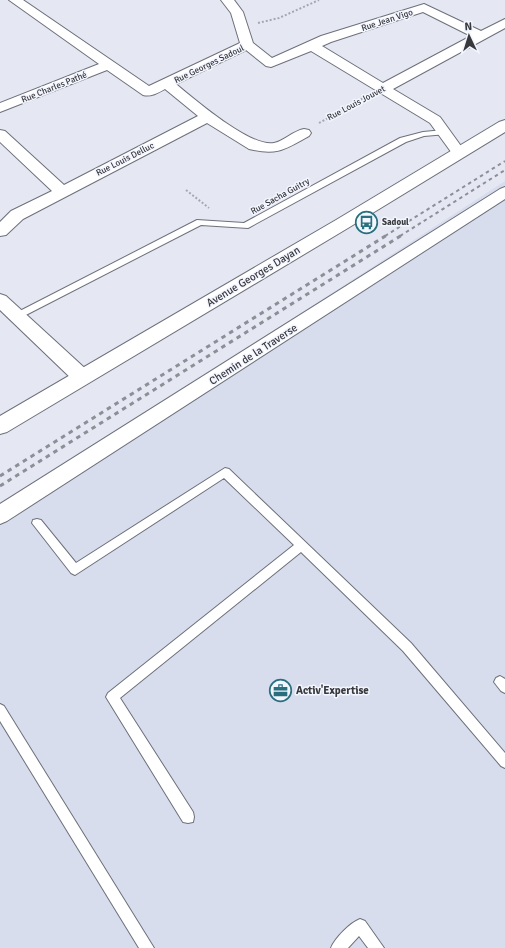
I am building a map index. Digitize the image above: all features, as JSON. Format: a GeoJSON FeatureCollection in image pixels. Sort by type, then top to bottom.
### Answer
{"type":"FeatureCollection","features":[{"type":"Feature","properties":{"kind":"street","name":"Rue Georges Sadoul"},"geometry":{"type":"LineString","coordinates":[[15,0],[148,92],[248,45],[271,63],[312,46]]}},
{"type":"Feature","properties":{"kind":"street"},"geometry":{"type":"LineString","coordinates":[[227,0],[237,12],[248,45]]}},
{"type":"Feature","properties":{"kind":"street","name":"Rue Jean Vigo"},"geometry":{"type":"LineString","coordinates":[[312,46],[326,39],[424,8],[481,36]]}},
{"type":"Feature","properties":{"kind":"street","name":"Rue Louis Jouvet"},"geometry":{"type":"LineString","coordinates":[[384,88],[505,23]]}},
{"type":"Feature","properties":{"kind":"street"},"geometry":{"type":"LineString","coordinates":[[312,46],[435,120],[459,154]]}},
{"type":"Feature","properties":{"kind":"street","name":"Rue Charles Pathé"},"geometry":{"type":"LineString","coordinates":[[0,108],[108,65]]}},
{"type":"Feature","properties":{"kind":"street"},"geometry":{"type":"LineString","coordinates":[[167,84],[208,117],[254,146],[276,148],[304,133]]}},
{"type":"Feature","properties":{"kind":"street","name":"Rue Louis Delluc"},"geometry":{"type":"LineString","coordinates":[[0,231],[17,215],[208,117]]}},
{"type":"Feature","properties":{"kind":"street","name":"Avenue Georges Dayan"},"geometry":{"type":"LineString","coordinates":[[0,426],[459,154],[505,125]]}},
{"type":"Feature","properties":{"kind":"street"},"geometry":{"type":"LineString","coordinates":[[0,134],[62,191]]}},
{"type":"Feature","properties":{"kind":"street","name":"Chemin de la Traverse"},"geometry":{"type":"LineString","coordinates":[[0,515],[505,192]]}},
{"type":"Feature","properties":{"kind":"street"},"geometry":{"type":"LineString","coordinates":[[0,300],[82,377]]}},
{"type":"Feature","properties":{"kind":"lane","name":"Rue Sacha Guitry"},"geometry":{"type":"LineString","coordinates":[[17,316],[200,222],[245,226],[403,140],[423,134],[444,132]]}},
{"type":"Feature","properties":{"kind":"lane"},"geometry":{"type":"LineString","coordinates":[[36,523],[75,570],[226,472],[407,647],[505,762]]}},
{"type":"Feature","properties":{"kind":"lane"},"geometry":{"type":"LineString","coordinates":[[188,818],[112,697],[302,545]]}},
{"type":"Feature","properties":{"kind":"lane"},"geometry":{"type":"LineString","coordinates":[[0,710],[148,948]]}},
{"type":"Feature","properties":{"kind":"lane"},"geometry":{"type":"LineString","coordinates":[[338,948],[360,926],[377,948]]}},
{"type":"Feature","properties":{"kind":"path"},"geometry":{"type":"LineString","coordinates":[[242,25],[251,25],[279,18],[319,0]]}},
{"type":"Feature","properties":{"kind":"path","name":"Rue Louis Jouvet"},"geometry":{"type":"LineString","coordinates":[[304,133],[309,128],[384,88]]}},
{"type":"Feature","properties":{"kind":"path"},"geometry":{"type":"LineString","coordinates":[[186,190],[213,212],[218,224]]}},
{"type":"Feature","properties":{"kind":"shaded area"},"geometry":{"type":"Polygon","coordinates":[[[505,181],[505,948],[0,948],[0,508],[505,181]]]}},
{"type":"Feature","properties":{"kind":"railway"},"geometry":{"type":"LineString","coordinates":[[385,236],[505,161]]}},
{"type":"Feature","properties":{"kind":"railway"},"geometry":{"type":"LineString","coordinates":[[400,236],[505,170]]}},
{"type":"Feature","properties":{"kind":"railway"},"geometry":{"type":"LineString","coordinates":[[0,476],[387,235]]}},
{"type":"Feature","properties":{"kind":"railway"},"geometry":{"type":"LineString","coordinates":[[0,486],[402,235]]}},
{"type":"Feature","properties":{"kind":"place","name":"Sadoul"},"geometry":{"type":"Point","coordinates":[367,222]}},
{"type":"Feature","properties":{"kind":"place","name":"Activ'Expertise"},"geometry":{"type":"Point","coordinates":[281,690]}}]}
